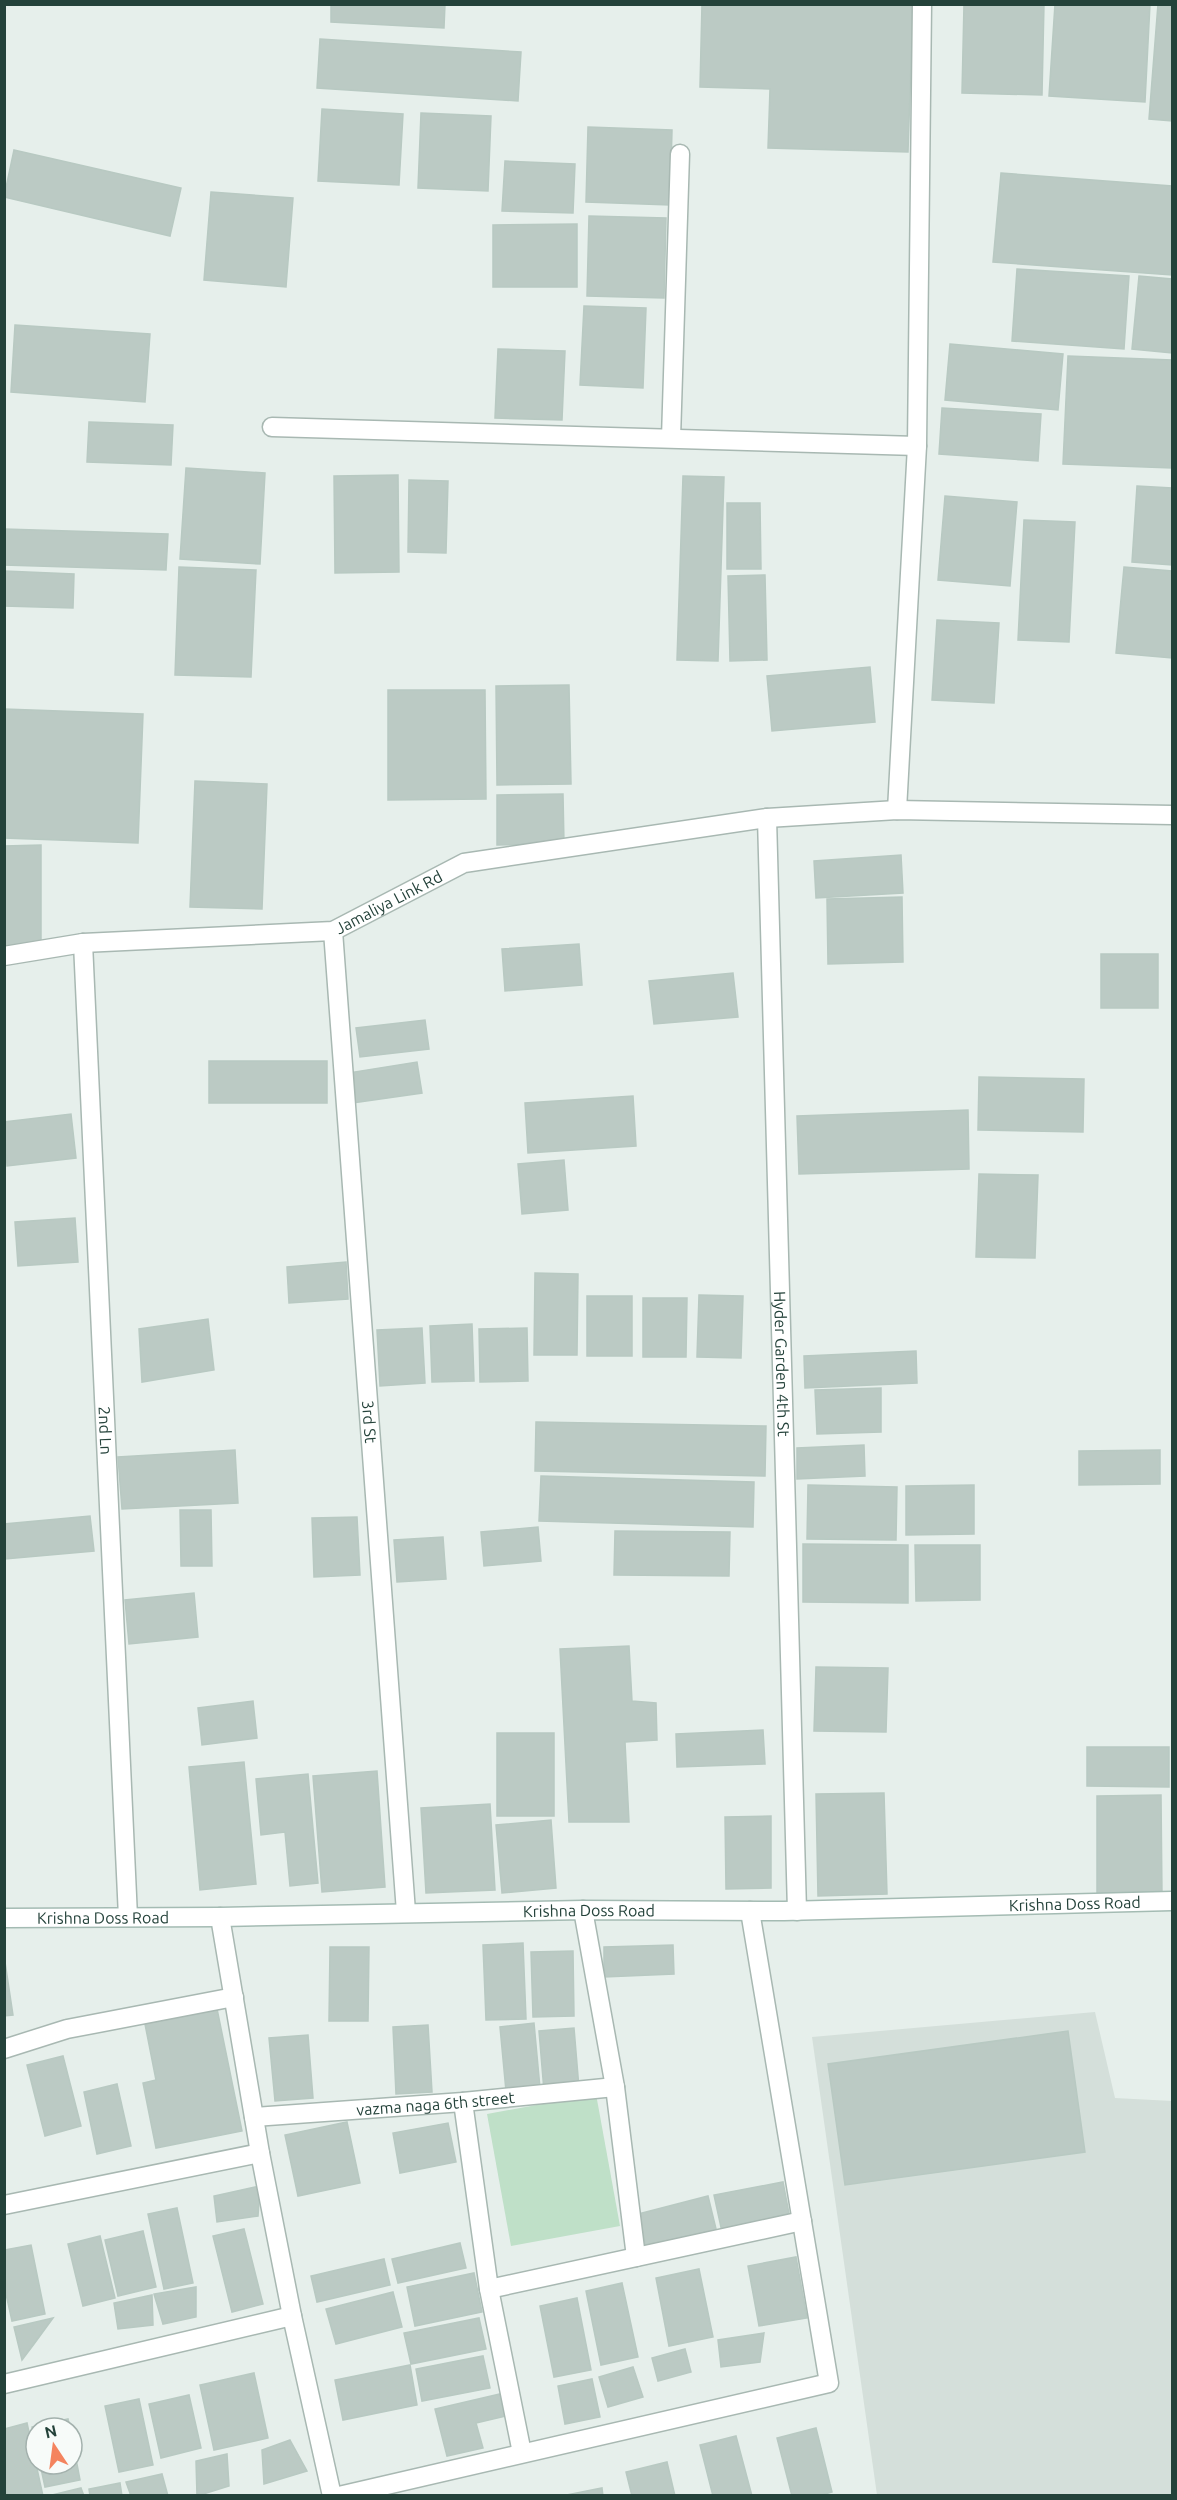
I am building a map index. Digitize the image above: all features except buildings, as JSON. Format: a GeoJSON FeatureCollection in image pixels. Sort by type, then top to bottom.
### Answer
{"type":"FeatureCollection","features":[{"type":"Feature","properties":{"kind":"street"},"geometry":{"type":"LineString","coordinates":[[897,810],[917,446],[922,4]]}},
{"type":"Feature","properties":{"kind":"street"},"geometry":{"type":"LineString","coordinates":[[671,438],[680,154]]}},
{"type":"Feature","properties":{"kind":"street"},"geometry":{"type":"LineString","coordinates":[[272,427],[917,446]]}},
{"type":"Feature","properties":{"kind":"street","name":"Jamaliya Link Rd"},"geometry":{"type":"LineString","coordinates":[[4,956],[83,943],[333,931],[464,863],[767,818],[897,810],[1173,815]]}},
{"type":"Feature","properties":{"kind":"street","name":"Hyder Garden 4th St"},"geometry":{"type":"LineString","coordinates":[[767,818],[797,1911]]}},
{"type":"Feature","properties":{"kind":"street","name":"3rd St"},"geometry":{"type":"LineString","coordinates":[[333,931],[406,1912]]}},
{"type":"Feature","properties":{"kind":"street","name":"2nd Ln"},"geometry":{"type":"LineString","coordinates":[[83,943],[128,1917]]}},
{"type":"Feature","properties":{"kind":"street","name":"Krishna Doss Road"},"geometry":{"type":"LineString","coordinates":[[4,1918],[220,1917],[583,1910],[797,1911],[1173,1901]]}},
{"type":"Feature","properties":{"kind":"street"},"geometry":{"type":"LineString","coordinates":[[583,1910],[615,2087],[636,2257]]}},
{"type":"Feature","properties":{"kind":"street"},"geometry":{"type":"LineString","coordinates":[[339,2496],[829,2383],[750,1911]]}},
{"type":"Feature","properties":{"kind":"street"},"geometry":{"type":"LineString","coordinates":[[220,1917],[260,2153],[291,2316],[332,2496]]}},
{"type":"Feature","properties":{"kind":"street"},"geometry":{"type":"LineString","coordinates":[[4,2049],[67,2030],[234,1997]]}},
{"type":"Feature","properties":{"kind":"street","name":"vazma naga 6th street"},"geometry":{"type":"LineString","coordinates":[[254,2117],[463,2103],[615,2087]]}},
{"type":"Feature","properties":{"kind":"street"},"geometry":{"type":"LineString","coordinates":[[463,2103],[489,2289],[522,2453]]}},
{"type":"Feature","properties":{"kind":"street"},"geometry":{"type":"LineString","coordinates":[[4,2205],[260,2153]]}},
{"type":"Feature","properties":{"kind":"street"},"geometry":{"type":"LineString","coordinates":[[489,2289],[802,2221]]}},
{"type":"Feature","properties":{"kind":"street"},"geometry":{"type":"LineString","coordinates":[[4,2384],[291,2316]]}},
{"type":"Feature","properties":{"kind":"shaded area"},"geometry":{"type":"Polygon","coordinates":[[[1095,2012],[1115,2098],[1172,2101],[1172,2495],[877,2495],[812,2037],[1095,2012]]]}},
{"type":"Feature","properties":{"kind":"green space"},"geometry":{"type":"Polygon","coordinates":[[[596,2094],[620,2226],[511,2246],[487,2114],[596,2094]]]}}]}
